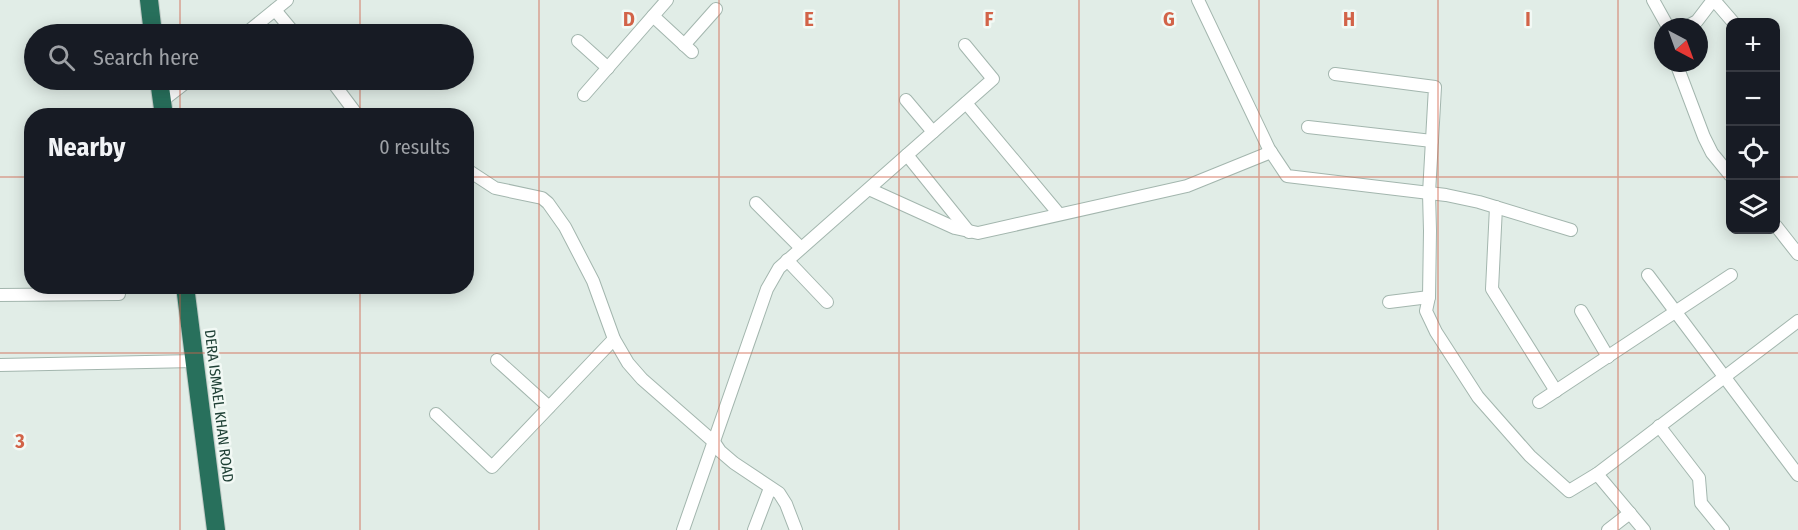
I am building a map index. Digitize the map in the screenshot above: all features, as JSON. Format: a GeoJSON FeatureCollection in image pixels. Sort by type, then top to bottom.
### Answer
{"type":"FeatureCollection","features":[{"type":"Feature","properties":{"kind":"highway"},"geometry":{"type":"LineString","coordinates":[[149,0],[152,24]]}},
{"type":"Feature","properties":{"kind":"highway"},"geometry":{"type":"LineString","coordinates":[[160,90],[163,108]]}},
{"type":"Feature","properties":{"kind":"highway","name":"DERA ISMAEL KHAN ROAD"},"geometry":{"type":"LineString","coordinates":[[186,294],[216,530]]}},
{"type":"Feature","properties":{"kind":"street"},"geometry":{"type":"LineString","coordinates":[[258,24],[287,0]]}},
{"type":"Feature","properties":{"kind":"street"},"geometry":{"type":"LineString","coordinates":[[584,95],[668,0]]}},
{"type":"Feature","properties":{"kind":"street"},"geometry":{"type":"LineString","coordinates":[[1198,0],[1271,152],[1287,176],[1457,197],[1571,230]]}},
{"type":"Feature","properties":{"kind":"street"},"geometry":{"type":"LineString","coordinates":[[1653,0],[1663,18]]}},
{"type":"Feature","properties":{"kind":"street"},"geometry":{"type":"LineString","coordinates":[[1699,18],[1714,0],[1730,18]]}},
{"type":"Feature","properties":{"kind":"street"},"geometry":{"type":"LineString","coordinates":[[653,16],[688,48],[716,9]]}},
{"type":"Feature","properties":{"kind":"street"},"geometry":{"type":"LineString","coordinates":[[275,10],[287,24]]}},
{"type":"Feature","properties":{"kind":"street"},"geometry":{"type":"LineString","coordinates":[[578,41],[608,68]]}},
{"type":"Feature","properties":{"kind":"street"},"geometry":{"type":"LineString","coordinates":[[683,530],[767,289],[779,268],[993,79],[965,45]]}},
{"type":"Feature","properties":{"kind":"street"},"geometry":{"type":"LineString","coordinates":[[1679,72],[1704,137],[1712,153],[1726,169]]}},
{"type":"Feature","properties":{"kind":"street"},"geometry":{"type":"LineString","coordinates":[[1335,74],[1435,87],[1429,194],[1429,297],[1426,311],[1436,332],[1478,397],[1530,456],[1569,491],[1597,474],[1798,321]]}},
{"type":"Feature","properties":{"kind":"street"},"geometry":{"type":"LineString","coordinates":[[163,108],[180,90]]}},
{"type":"Feature","properties":{"kind":"street"},"geometry":{"type":"LineString","coordinates":[[338,90],[352,108]]}},
{"type":"Feature","properties":{"kind":"street"},"geometry":{"type":"LineString","coordinates":[[906,100],[933,132]]}},
{"type":"Feature","properties":{"kind":"street"},"geometry":{"type":"LineString","coordinates":[[966,103],[1059,214]]}},
{"type":"Feature","properties":{"kind":"street"},"geometry":{"type":"LineString","coordinates":[[1308,127],[1432,141]]}},
{"type":"Feature","properties":{"kind":"street"},"geometry":{"type":"LineString","coordinates":[[869,189],[978,234],[1187,186],[1271,152]]}},
{"type":"Feature","properties":{"kind":"street"},"geometry":{"type":"LineString","coordinates":[[908,154],[969,232]]}},
{"type":"Feature","properties":{"kind":"street"},"geometry":{"type":"LineString","coordinates":[[474,174],[495,188],[542,198],[548,203],[565,227],[593,281],[614,339],[628,363],[642,379],[714,442],[720,451],[782,497],[796,530]]}},
{"type":"Feature","properties":{"kind":"street"},"geometry":{"type":"LineString","coordinates":[[756,203],[801,248]]}},
{"type":"Feature","properties":{"kind":"street"},"geometry":{"type":"LineString","coordinates":[[1496,207],[1492,289],[1556,391]]}},
{"type":"Feature","properties":{"kind":"street"},"geometry":{"type":"LineString","coordinates":[[1780,231],[1798,254]]}},
{"type":"Feature","properties":{"kind":"street"},"geometry":{"type":"LineString","coordinates":[[787,260],[827,302]]}},
{"type":"Feature","properties":{"kind":"street"},"geometry":{"type":"LineString","coordinates":[[1648,275],[1798,475]]}},
{"type":"Feature","properties":{"kind":"street"},"geometry":{"type":"LineString","coordinates":[[1539,402],[1731,275]]}},
{"type":"Feature","properties":{"kind":"street"},"geometry":{"type":"LineString","coordinates":[[0,295],[119,294]]}},
{"type":"Feature","properties":{"kind":"street"},"geometry":{"type":"LineString","coordinates":[[1389,302],[1429,297]]}},
{"type":"Feature","properties":{"kind":"street"},"geometry":{"type":"LineString","coordinates":[[1581,311],[1608,357]]}},
{"type":"Feature","properties":{"kind":"street"},"geometry":{"type":"LineString","coordinates":[[436,414],[492,467],[614,339]]}},
{"type":"Feature","properties":{"kind":"street"},"geometry":{"type":"LineString","coordinates":[[497,360],[549,407]]}},
{"type":"Feature","properties":{"kind":"street"},"geometry":{"type":"LineString","coordinates":[[0,365],[195,361]]}},
{"type":"Feature","properties":{"kind":"street"},"geometry":{"type":"LineString","coordinates":[[1659,426],[1699,478],[1701,503],[1723,530]]}},
{"type":"Feature","properties":{"kind":"street"},"geometry":{"type":"LineString","coordinates":[[1597,474],[1644,530]]}},
{"type":"Feature","properties":{"kind":"street"},"geometry":{"type":"LineString","coordinates":[[754,530],[770,488]]}},
{"type":"Feature","properties":{"kind":"street"},"geometry":{"type":"LineString","coordinates":[[1608,530],[1630,513]]}}]}
